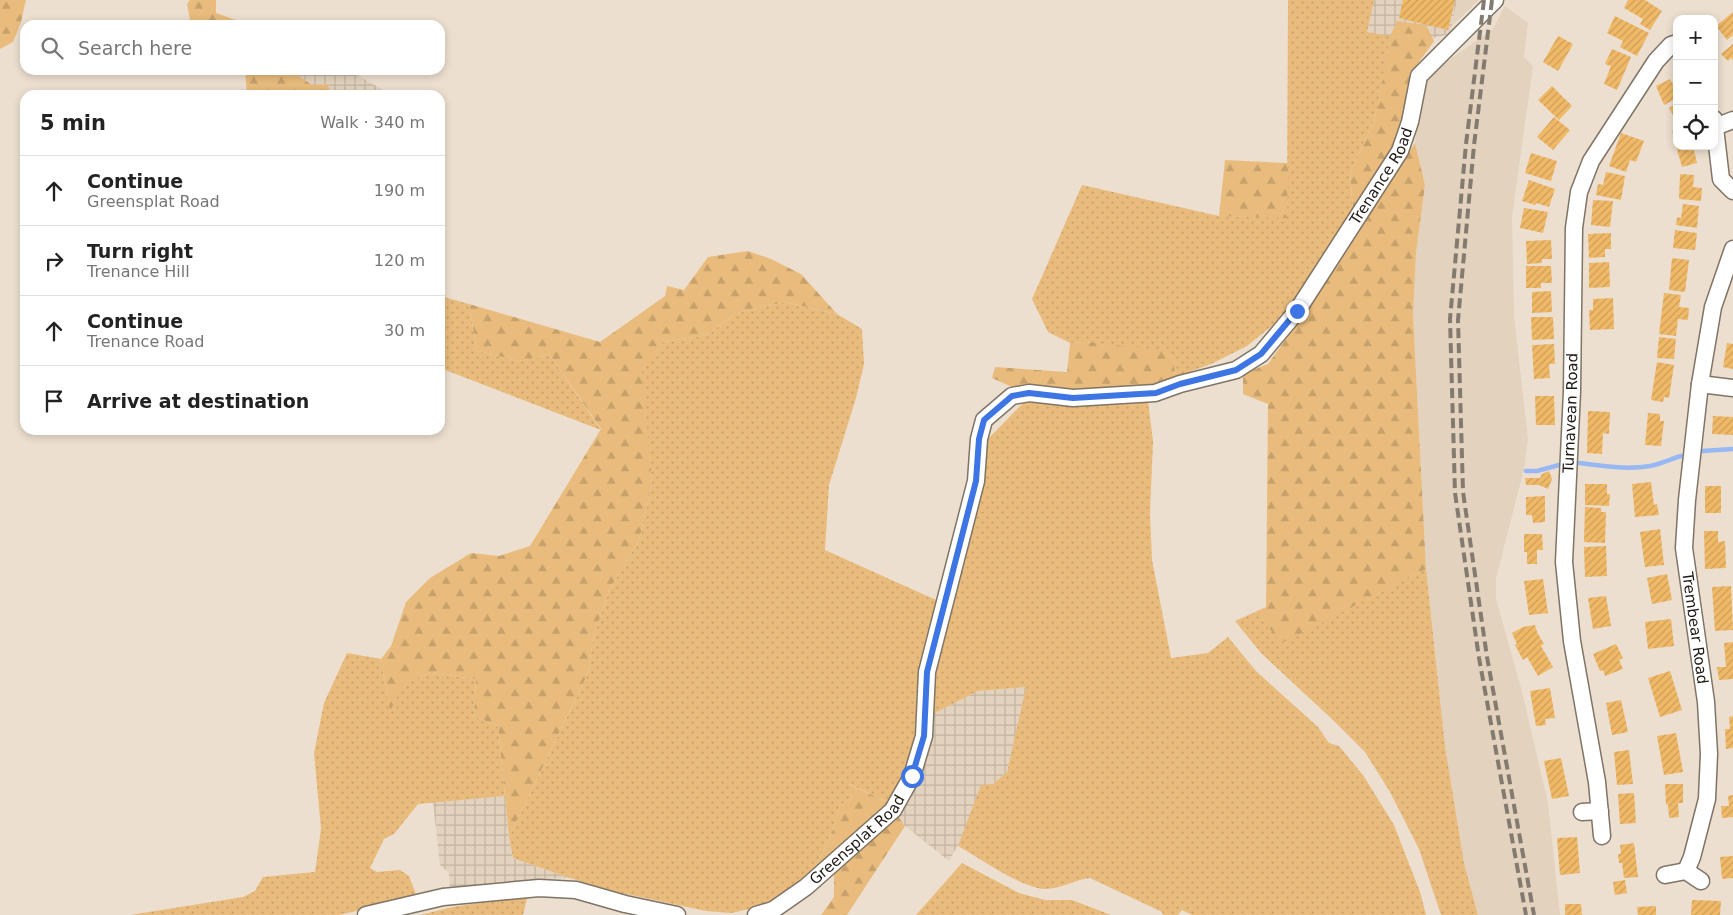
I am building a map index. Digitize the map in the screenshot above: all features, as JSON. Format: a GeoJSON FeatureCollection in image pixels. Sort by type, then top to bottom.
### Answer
{"type":"FeatureCollection","features":[{"type":"Feature","properties":{"kind":"street","name":"Trenance Road"},"geometry":{"type":"LineString","coordinates":[[1012,396],[1029,393],[1073,398],[1156,393],[1180,384],[1236,370],[1261,354],[1297,311],[1400,151],[1410,122],[1419,76],[1494,0]]}},
{"type":"Feature","properties":{"kind":"street","name":"Turnavean Road"},"geometry":{"type":"LineString","coordinates":[[1602,836],[1597,782],[1572,641],[1564,562],[1572,391],[1574,228],[1579,192],[1591,161],[1656,61],[1673,44]]}},
{"type":"Feature","properties":{"kind":"street"},"geometry":{"type":"LineString","coordinates":[[1718,122],[1733,120]]}},
{"type":"Feature","properties":{"kind":"street"},"geometry":{"type":"LineString","coordinates":[[1718,150],[1721,179],[1733,191]]}},
{"type":"Feature","properties":{"kind":"street","name":"Trembear Road"},"geometry":{"type":"LineString","coordinates":[[1686,871],[1692,857],[1707,799],[1709,754],[1706,702],[1684,548],[1687,500],[1700,384],[1712,307],[1733,249]]}},
{"type":"Feature","properties":{"kind":"street"},"geometry":{"type":"LineString","coordinates":[[1700,384],[1733,388]]}},
{"type":"Feature","properties":{"kind":"street","name":"Greensplat Road"},"geometry":{"type":"LineString","coordinates":[[756,915],[772,910],[814,881],[893,810],[912,776],[924,736],[927,672],[976,481],[979,439],[984,420],[1012,396]]}},
{"type":"Feature","properties":{"kind":"street"},"geometry":{"type":"LineString","coordinates":[[1582,812],[1600,811]]}},
{"type":"Feature","properties":{"kind":"street"},"geometry":{"type":"LineString","coordinates":[[1665,875],[1686,871],[1701,881]]}},
{"type":"Feature","properties":{"kind":"street"},"geometry":{"type":"LineString","coordinates":[[366,915],[443,897],[539,888],[576,890],[625,904],[677,915]]}},
{"type":"Feature","properties":{"kind":"shaded area"},"geometry":{"type":"Polygon","coordinates":[[[1356,0],[1457,0],[1450,34],[1433,38],[1434,41],[1415,53],[1388,154],[1356,0]]]}},
{"type":"Feature","properties":{"kind":"shaded area"},"geometry":{"type":"Polygon","coordinates":[[[1457,0],[1479,0],[1452,26],[1457,0]]]}},
{"type":"Feature","properties":{"kind":"shaded area"},"geometry":{"type":"Polygon","coordinates":[[[1505,6],[1528,23],[1524,57],[1533,66],[1512,217],[1514,316],[1528,439],[1524,469],[1496,578],[1496,599],[1521,688],[1548,803],[1560,915],[1478,915],[1464,863],[1445,746],[1426,569],[1413,314],[1416,253],[1425,185],[1415,143],[1418,118],[1424,89],[1430,76],[1442,65],[1493,29],[1505,6]]]}},
{"type":"Feature","properties":{"kind":"shaded area"},"geometry":{"type":"Polygon","coordinates":[[[297,75],[357,75],[383,90],[330,90],[328,84],[312,85],[297,75]]]}},
{"type":"Feature","properties":{"kind":"shaded area"},"geometry":{"type":"Polygon","coordinates":[[[1027,687],[1007,772],[993,784],[949,861],[905,826],[896,813],[917,784],[931,744],[933,714],[978,691],[1027,687]]]}},
{"type":"Feature","properties":{"kind":"shaded area"},"geometry":{"type":"Polygon","coordinates":[[[505,796],[513,858],[570,878],[536,879],[450,890],[449,873],[440,865],[433,802],[505,796]]]}},
{"type":"Feature","properties":{"kind":"green space"},"geometry":{"type":"Polygon","coordinates":[[[0,0],[26,0],[21,20],[13,42],[0,49],[0,0]]]}},
{"type":"Feature","properties":{"kind":"green space"},"geometry":{"type":"Polygon","coordinates":[[[190,0],[216,0],[216,13],[236,20],[190,20],[187,4],[190,0]]]}},
{"type":"Feature","properties":{"kind":"green space"},"geometry":{"type":"Polygon","coordinates":[[[1288,0],[1374,0],[1367,32],[1390,36],[1377,113],[1350,174],[1353,210],[1304,289],[1273,325],[1247,346],[1211,364],[1175,377],[1174,359],[1087,342],[1070,343],[1048,332],[1032,299],[1082,185],[1219,216],[1287,217],[1288,0]]]}},
{"type":"Feature","properties":{"kind":"green space"},"geometry":{"type":"Polygon","coordinates":[[[1397,21],[1426,25],[1434,41],[1414,69],[1402,126],[1392,154],[1353,210],[1350,174],[1377,113],[1390,36],[1397,21]]]}},
{"type":"Feature","properties":{"kind":"green space"},"geometry":{"type":"Polygon","coordinates":[[[245,75],[297,75],[312,85],[328,84],[330,90],[247,90],[245,75]]]}},
{"type":"Feature","properties":{"kind":"green space"},"geometry":{"type":"Polygon","coordinates":[[[1415,143],[1425,185],[1416,253],[1413,314],[1426,569],[1282,643],[1255,612],[1266,607],[1268,404],[1243,394],[1243,374],[1268,364],[1314,300],[1415,143]]]}},
{"type":"Feature","properties":{"kind":"green space"},"geometry":{"type":"Polygon","coordinates":[[[1225,160],[1288,163],[1287,218],[1219,216],[1225,160]]]}},
{"type":"Feature","properties":{"kind":"green space"},"geometry":{"type":"Polygon","coordinates":[[[748,251],[771,259],[801,274],[837,314],[785,302],[737,313],[707,335],[663,342],[642,369],[652,484],[639,540],[609,590],[593,639],[588,673],[509,837],[498,726],[474,716],[476,679],[430,673],[404,684],[390,711],[381,659],[391,646],[406,602],[430,578],[471,553],[499,556],[530,546],[601,429],[550,355],[519,361],[477,351],[469,304],[600,342],[665,296],[667,286],[684,290],[708,257],[748,251]]]}},
{"type":"Feature","properties":{"kind":"green space"},"geometry":{"type":"Polygon","coordinates":[[[445,297],[469,304],[477,351],[519,361],[550,355],[601,430],[445,370],[445,297]]]}},
{"type":"Feature","properties":{"kind":"green space"},"geometry":{"type":"Polygon","coordinates":[[[785,302],[837,314],[862,329],[864,364],[856,398],[829,485],[825,550],[936,600],[916,696],[916,737],[906,773],[890,803],[849,784],[852,798],[840,805],[833,830],[814,871],[784,894],[759,907],[731,913],[706,911],[612,891],[513,858],[509,837],[588,673],[593,639],[609,590],[639,540],[652,484],[641,369],[663,342],[707,335],[737,313],[785,302]]]}},
{"type":"Feature","properties":{"kind":"green space"},"geometry":{"type":"Polygon","coordinates":[[[1087,342],[1170,351],[1174,359],[1175,377],[1147,388],[1088,390],[1012,387],[992,378],[995,367],[1067,372],[1070,343],[1087,342]]]}},
{"type":"Feature","properties":{"kind":"green space"},"geometry":{"type":"Polygon","coordinates":[[[1025,401],[1091,406],[1148,401],[1153,441],[1150,513],[1152,560],[1171,658],[1208,653],[1228,637],[1256,671],[1318,727],[1329,743],[1339,746],[1363,775],[1394,825],[1420,892],[1426,915],[1192,915],[1182,910],[1178,915],[1163,915],[1162,912],[1090,878],[1051,889],[1024,884],[958,846],[981,785],[993,784],[1007,772],[1026,687],[978,691],[933,714],[932,689],[970,532],[985,442],[1025,401]]]}},
{"type":"Feature","properties":{"kind":"green space"},"geometry":{"type":"Polygon","coordinates":[[[1426,569],[1445,746],[1464,863],[1478,915],[1441,915],[1419,849],[1390,792],[1365,752],[1261,653],[1235,621],[1255,612],[1282,642],[1426,569]]]}},
{"type":"Feature","properties":{"kind":"green space"},"geometry":{"type":"Polygon","coordinates":[[[347,653],[381,659],[390,710],[403,684],[430,673],[476,679],[474,716],[498,726],[505,796],[418,804],[394,834],[384,839],[370,868],[377,872],[400,870],[409,876],[417,897],[339,915],[130,915],[243,897],[255,891],[263,877],[315,872],[321,829],[314,753],[324,703],[347,653]]]}},
{"type":"Feature","properties":{"kind":"green space"},"geometry":{"type":"Polygon","coordinates":[[[848,784],[890,803],[859,828],[814,871],[833,830],[840,805],[852,798],[848,784]]]}},
{"type":"Feature","properties":{"kind":"green space"},"geometry":{"type":"Polygon","coordinates":[[[896,813],[905,826],[847,915],[821,915],[834,897],[834,872],[896,813]]]}},
{"type":"Feature","properties":{"kind":"green space"},"geometry":{"type":"Polygon","coordinates":[[[962,863],[1019,893],[1045,900],[1072,900],[1111,915],[916,915],[962,863]]]}},
{"type":"Feature","properties":{"kind":"green space"},"geometry":{"type":"Polygon","coordinates":[[[528,895],[523,915],[420,915],[453,907],[528,895]]]}},
{"type":"Feature","properties":{"kind":"building"},"geometry":{"type":"Polygon","coordinates":[[[1403,0],[1455,0],[1448,30],[1399,18],[1403,0]]]}},
{"type":"Feature","properties":{"kind":"building"},"geometry":{"type":"Polygon","coordinates":[[[1628,0],[1645,0],[1662,11],[1650,30],[1640,24],[1643,19],[1624,8],[1628,0]]]}},
{"type":"Feature","properties":{"kind":"building"},"geometry":{"type":"Polygon","coordinates":[[[1733,12],[1733,35],[1727,40],[1718,29],[1718,24],[1733,12]]]}},
{"type":"Feature","properties":{"kind":"building"},"geometry":{"type":"Polygon","coordinates":[[[1615,16],[1649,33],[1637,56],[1620,47],[1623,41],[1607,33],[1615,16]]]}},
{"type":"Feature","properties":{"kind":"building"},"geometry":{"type":"Polygon","coordinates":[[[1558,36],[1573,44],[1558,71],[1543,62],[1558,36]]]}},
{"type":"Feature","properties":{"kind":"building"},"geometry":{"type":"Polygon","coordinates":[[[1733,44],[1733,60],[1731,58],[1728,61],[1721,54],[1733,44]]]}},
{"type":"Feature","properties":{"kind":"building"},"geometry":{"type":"Polygon","coordinates":[[[1612,49],[1631,57],[1617,90],[1604,84],[1611,66],[1605,64],[1612,49]]]}},
{"type":"Feature","properties":{"kind":"building"},"geometry":{"type":"Polygon","coordinates":[[[1670,79],[1673,84],[1673,100],[1664,105],[1656,86],[1670,79]]]}},
{"type":"Feature","properties":{"kind":"building"},"geometry":{"type":"Polygon","coordinates":[[[1552,86],[1572,106],[1559,120],[1538,100],[1552,86]]]}},
{"type":"Feature","properties":{"kind":"building"},"geometry":{"type":"Polygon","coordinates":[[[1673,106],[1673,116],[1669,108],[1673,106]]]}},
{"type":"Feature","properties":{"kind":"building"},"geometry":{"type":"Polygon","coordinates":[[[1554,117],[1570,130],[1553,150],[1537,137],[1554,117]]]}},
{"type":"Feature","properties":{"kind":"building"},"geometry":{"type":"Polygon","coordinates":[[[1621,133],[1644,141],[1636,162],[1630,160],[1626,172],[1609,166],[1621,133]]]}},
{"type":"Feature","properties":{"kind":"building"},"geometry":{"type":"Polygon","coordinates":[[[1677,150],[1694,150],[1697,163],[1682,167],[1677,150]]]}},
{"type":"Feature","properties":{"kind":"building"},"geometry":{"type":"Polygon","coordinates":[[[1531,153],[1557,161],[1551,181],[1525,173],[1531,153]]]}},
{"type":"Feature","properties":{"kind":"building"},"geometry":{"type":"Polygon","coordinates":[[[1606,172],[1625,176],[1621,200],[1596,195],[1598,184],[1603,185],[1606,172]]]}},
{"type":"Feature","properties":{"kind":"building"},"geometry":{"type":"Polygon","coordinates":[[[1680,174],[1694,175],[1693,187],[1702,188],[1701,201],[1679,199],[1680,174]]]}},
{"type":"Feature","properties":{"kind":"building"},"geometry":{"type":"Polygon","coordinates":[[[1529,180],[1555,189],[1549,207],[1522,201],[1529,180]]]}},
{"type":"Feature","properties":{"kind":"building"},"geometry":{"type":"Polygon","coordinates":[[[1593,200],[1613,201],[1610,227],[1591,225],[1593,200]]]}},
{"type":"Feature","properties":{"kind":"building"},"geometry":{"type":"Polygon","coordinates":[[[1683,204],[1699,206],[1697,228],[1676,225],[1677,217],[1681,218],[1683,204]]]}},
{"type":"Feature","properties":{"kind":"building"},"geometry":{"type":"Polygon","coordinates":[[[1524,208],[1548,212],[1543,233],[1520,228],[1524,208]]]}},
{"type":"Feature","properties":{"kind":"building"},"geometry":{"type":"Polygon","coordinates":[[[1675,230],[1697,233],[1695,250],[1673,248],[1675,230]]]}},
{"type":"Feature","properties":{"kind":"building"},"geometry":{"type":"Polygon","coordinates":[[[1611,233],[1611,249],[1605,249],[1605,257],[1589,258],[1588,234],[1611,233]]]}},
{"type":"Feature","properties":{"kind":"building"},"geometry":{"type":"Polygon","coordinates":[[[1551,240],[1552,259],[1542,259],[1542,263],[1527,264],[1526,241],[1551,240]]]}},
{"type":"Feature","properties":{"kind":"building"},"geometry":{"type":"Polygon","coordinates":[[[1672,258],[1689,260],[1685,292],[1669,290],[1672,258]]]}},
{"type":"Feature","properties":{"kind":"building"},"geometry":{"type":"Polygon","coordinates":[[[1609,262],[1610,287],[1589,288],[1589,263],[1609,262]]]}},
{"type":"Feature","properties":{"kind":"building"},"geometry":{"type":"Polygon","coordinates":[[[1526,266],[1551,266],[1552,283],[1541,283],[1541,288],[1526,288],[1526,266]]]}},
{"type":"Feature","properties":{"kind":"building"},"geometry":{"type":"Polygon","coordinates":[[[1551,291],[1552,312],[1532,313],[1532,292],[1551,291]]]}},
{"type":"Feature","properties":{"kind":"building"},"geometry":{"type":"Polygon","coordinates":[[[1664,293],[1681,295],[1679,307],[1689,308],[1688,320],[1678,319],[1676,336],[1659,334],[1664,293]]]}},
{"type":"Feature","properties":{"kind":"building"},"geometry":{"type":"Polygon","coordinates":[[[1613,298],[1614,329],[1590,330],[1589,310],[1593,310],[1593,299],[1613,298]]]}},
{"type":"Feature","properties":{"kind":"building"},"geometry":{"type":"Polygon","coordinates":[[[1531,317],[1553,317],[1554,339],[1532,340],[1531,317]]]}},
{"type":"Feature","properties":{"kind":"building"},"geometry":{"type":"Polygon","coordinates":[[[1659,337],[1676,339],[1674,359],[1657,358],[1659,337]]]}},
{"type":"Feature","properties":{"kind":"building"},"geometry":{"type":"Polygon","coordinates":[[[1727,343],[1733,344],[1733,369],[1723,367],[1727,343]]]}},
{"type":"Feature","properties":{"kind":"building"},"geometry":{"type":"Polygon","coordinates":[[[1554,344],[1555,364],[1549,364],[1550,378],[1534,379],[1532,345],[1554,344]]]}},
{"type":"Feature","properties":{"kind":"building"},"geometry":{"type":"Polygon","coordinates":[[[1657,362],[1674,365],[1669,398],[1664,397],[1663,402],[1651,400],[1657,362]]]}},
{"type":"Feature","properties":{"kind":"building"},"geometry":{"type":"Polygon","coordinates":[[[1535,396],[1554,396],[1555,425],[1536,425],[1535,396]]]}},
{"type":"Feature","properties":{"kind":"building"},"geometry":{"type":"Polygon","coordinates":[[[1588,411],[1610,412],[1609,434],[1603,433],[1602,454],[1587,453],[1588,411]]]}},
{"type":"Feature","properties":{"kind":"building"},"geometry":{"type":"Polygon","coordinates":[[[1648,413],[1660,414],[1660,421],[1664,421],[1661,446],[1645,445],[1648,413]]]}},
{"type":"Feature","properties":{"kind":"building"},"geometry":{"type":"Polygon","coordinates":[[[1713,416],[1733,417],[1733,435],[1712,434],[1713,416]]]}},
{"type":"Feature","properties":{"kind":"building"},"geometry":{"type":"Polygon","coordinates":[[[1549,471],[1552,479],[1548,489],[1539,485],[1526,485],[1525,478],[1540,478],[1542,474],[1549,471]]]}},
{"type":"Feature","properties":{"kind":"building"},"geometry":{"type":"Polygon","coordinates":[[[1651,482],[1654,505],[1657,504],[1659,515],[1635,517],[1632,484],[1651,482]]]}},
{"type":"Feature","properties":{"kind":"building"},"geometry":{"type":"Polygon","coordinates":[[[1585,484],[1607,484],[1607,494],[1610,494],[1609,506],[1585,505],[1585,484]]]}},
{"type":"Feature","properties":{"kind":"building"},"geometry":{"type":"Polygon","coordinates":[[[1705,486],[1721,486],[1721,513],[1705,513],[1705,486]]]}},
{"type":"Feature","properties":{"kind":"building"},"geometry":{"type":"Polygon","coordinates":[[[1545,496],[1545,522],[1533,523],[1532,515],[1526,515],[1526,497],[1545,496]]]}},
{"type":"Feature","properties":{"kind":"building"},"geometry":{"type":"Polygon","coordinates":[[[1585,507],[1601,508],[1601,512],[1606,512],[1605,543],[1584,542],[1585,507]]]}},
{"type":"Feature","properties":{"kind":"building"},"geometry":{"type":"Polygon","coordinates":[[[1660,529],[1664,565],[1645,567],[1640,532],[1660,529]]]}},
{"type":"Feature","properties":{"kind":"building"},"geometry":{"type":"Polygon","coordinates":[[[1704,531],[1718,531],[1718,542],[1725,541],[1726,568],[1705,569],[1704,531]]]}},
{"type":"Feature","properties":{"kind":"building"},"geometry":{"type":"Polygon","coordinates":[[[1524,534],[1542,534],[1543,550],[1537,550],[1537,564],[1527,564],[1527,552],[1524,552],[1524,534]]]}},
{"type":"Feature","properties":{"kind":"building"},"geometry":{"type":"Polygon","coordinates":[[[1606,546],[1607,576],[1585,577],[1584,547],[1606,546]]]}},
{"type":"Feature","properties":{"kind":"building"},"geometry":{"type":"Polygon","coordinates":[[[1667,574],[1672,600],[1652,604],[1647,578],[1667,574]]]}},
{"type":"Feature","properties":{"kind":"building"},"geometry":{"type":"Polygon","coordinates":[[[1543,579],[1548,613],[1529,615],[1524,581],[1543,579]]]}},
{"type":"Feature","properties":{"kind":"building"},"geometry":{"type":"Polygon","coordinates":[[[1731,586],[1733,630],[1715,631],[1712,587],[1731,586]]]}},
{"type":"Feature","properties":{"kind":"building"},"geometry":{"type":"Polygon","coordinates":[[[1606,596],[1611,626],[1593,629],[1588,598],[1606,596]]]}},
{"type":"Feature","properties":{"kind":"building"},"geometry":{"type":"Polygon","coordinates":[[[1671,619],[1674,646],[1648,649],[1645,622],[1671,619]]]}},
{"type":"Feature","properties":{"kind":"building"},"geometry":{"type":"Polygon","coordinates":[[[1535,625],[1544,644],[1541,646],[1553,667],[1538,676],[1527,657],[1523,660],[1515,645],[1517,644],[1512,633],[1523,627],[1535,625]]]}},
{"type":"Feature","properties":{"kind":"building"},"geometry":{"type":"Polygon","coordinates":[[[1733,642],[1733,679],[1719,680],[1717,667],[1726,667],[1724,643],[1733,642]]]}},
{"type":"Feature","properties":{"kind":"building"},"geometry":{"type":"Polygon","coordinates":[[[1616,644],[1623,658],[1619,660],[1623,669],[1605,676],[1603,670],[1600,671],[1593,654],[1616,644]]]}},
{"type":"Feature","properties":{"kind":"building"},"geometry":{"type":"Polygon","coordinates":[[[1670,671],[1682,710],[1660,717],[1648,678],[1670,671]]]}},
{"type":"Feature","properties":{"kind":"building"},"geometry":{"type":"Polygon","coordinates":[[[1550,688],[1555,718],[1545,719],[1546,725],[1536,726],[1530,691],[1550,688]]]}},
{"type":"Feature","properties":{"kind":"building"},"geometry":{"type":"Polygon","coordinates":[[[1621,700],[1628,732],[1612,735],[1606,703],[1621,700]]]}},
{"type":"Feature","properties":{"kind":"building"},"geometry":{"type":"Polygon","coordinates":[[[1733,716],[1733,748],[1726,749],[1725,729],[1730,729],[1729,717],[1733,716]]]}},
{"type":"Feature","properties":{"kind":"building"},"geometry":{"type":"Polygon","coordinates":[[[1676,733],[1683,772],[1664,775],[1657,736],[1676,733]]]}},
{"type":"Feature","properties":{"kind":"building"},"geometry":{"type":"Polygon","coordinates":[[[1629,750],[1633,784],[1617,785],[1614,752],[1629,750]]]}},
{"type":"Feature","properties":{"kind":"building"},"geometry":{"type":"Polygon","coordinates":[[[1561,758],[1569,796],[1552,799],[1544,761],[1561,758]]]}},
{"type":"Feature","properties":{"kind":"building"},"geometry":{"type":"Polygon","coordinates":[[[1665,784],[1683,784],[1683,803],[1678,803],[1679,817],[1669,818],[1665,784]]]}},
{"type":"Feature","properties":{"kind":"building"},"geometry":{"type":"Polygon","coordinates":[[[1634,793],[1636,823],[1620,824],[1618,794],[1634,793]]]}},
{"type":"Feature","properties":{"kind":"building"},"geometry":{"type":"Polygon","coordinates":[[[1733,795],[1733,817],[1722,818],[1721,806],[1729,806],[1728,796],[1733,795]]]}},
{"type":"Feature","properties":{"kind":"building"},"geometry":{"type":"Polygon","coordinates":[[[1577,837],[1580,873],[1560,875],[1557,838],[1577,837]]]}},
{"type":"Feature","properties":{"kind":"building"},"geometry":{"type":"Polygon","coordinates":[[[1634,843],[1638,877],[1624,878],[1622,863],[1619,863],[1620,845],[1634,843]]]}},
{"type":"Feature","properties":{"kind":"building"},"geometry":{"type":"Polygon","coordinates":[[[1733,856],[1733,878],[1722,879],[1720,857],[1733,856]]]}},
{"type":"Feature","properties":{"kind":"building"},"geometry":{"type":"Polygon","coordinates":[[[1625,880],[1627,893],[1615,895],[1613,882],[1625,880]]]}},
{"type":"Feature","properties":{"kind":"building"},"geometry":{"type":"Polygon","coordinates":[[[1692,900],[1721,901],[1720,915],[1691,915],[1692,900]]]}},
{"type":"Feature","properties":{"kind":"building"},"geometry":{"type":"Polygon","coordinates":[[[1565,904],[1581,904],[1582,915],[1565,915],[1565,904]]]}},
{"type":"Feature","properties":{"kind":"building"},"geometry":{"type":"Polygon","coordinates":[[[1656,906],[1656,915],[1638,915],[1637,907],[1656,906]]]}},
{"type":"Feature","properties":{"kind":"waterway"},"geometry":{"type":"LineString","coordinates":[[1702,451],[1733,449]]}},
{"type":"Feature","properties":{"kind":"waterway"},"geometry":{"type":"LineString","coordinates":[[1579,463],[1632,468],[1654,465],[1681,456]]}},
{"type":"Feature","properties":{"kind":"waterway"},"geometry":{"type":"LineString","coordinates":[[1526,471],[1537,471],[1559,465]]}},
{"type":"Feature","properties":{"kind":"railway"},"geometry":{"type":"LineString","coordinates":[[1484,0],[1466,144],[1450,319],[1455,493],[1479,658],[1526,915]]}},
{"type":"Feature","properties":{"kind":"railway"},"geometry":{"type":"LineString","coordinates":[[1492,0],[1474,145],[1458,320],[1463,492],[1487,657],[1534,915]]}},
{"type":"Feature","properties":{"kind":"route"},"geometry":{"type":"LineString","coordinates":[[912,776],[924,736],[927,672],[976,481],[979,439],[984,420],[1012,396],[1029,393],[1073,398],[1156,393],[1180,384],[1236,370],[1261,354],[1297,311]]}}]}
